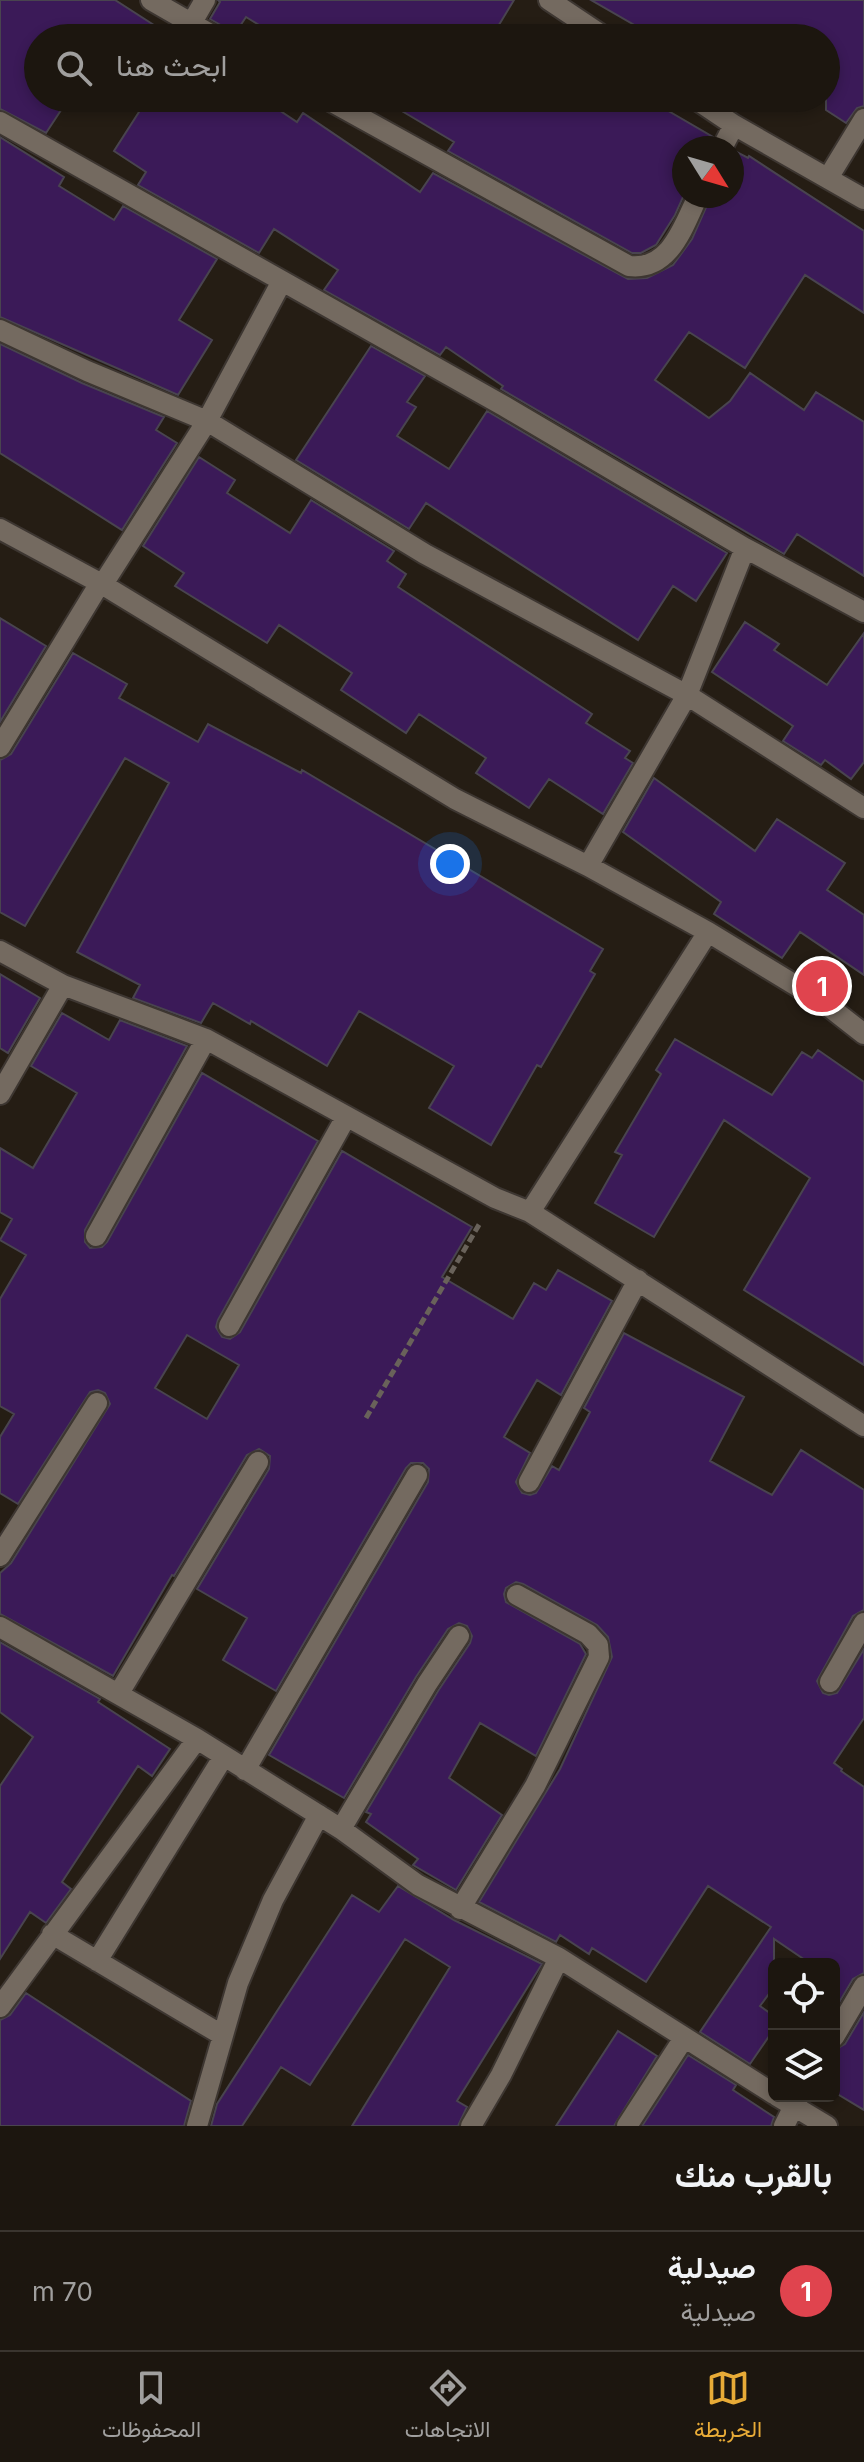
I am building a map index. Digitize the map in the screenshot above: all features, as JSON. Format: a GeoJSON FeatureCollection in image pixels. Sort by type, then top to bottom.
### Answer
{"type":"FeatureCollection","features":[{"type":"Feature","properties":{"kind":"street"},"geometry":{"type":"LineString","coordinates":[[151,0],[191,24],[205,0]]}},
{"type":"Feature","properties":{"kind":"street"},"geometry":{"type":"LineString","coordinates":[[551,0],[586,24]]}},
{"type":"Feature","properties":{"kind":"street"},"geometry":{"type":"LineString","coordinates":[[350,112],[629,266],[645,268],[662,258],[675,242],[692,208]]}},
{"type":"Feature","properties":{"kind":"street"},"geometry":{"type":"LineString","coordinates":[[715,112],[864,199]]}},
{"type":"Feature","properties":{"kind":"street"},"geometry":{"type":"LineString","coordinates":[[828,178],[864,119]]}},
{"type":"Feature","properties":{"kind":"street"},"geometry":{"type":"LineString","coordinates":[[0,122],[504,406],[745,548],[864,612]]}},
{"type":"Feature","properties":{"kind":"street"},"geometry":{"type":"LineString","coordinates":[[728,136],[734,125]]}},
{"type":"Feature","properties":{"kind":"street"},"geometry":{"type":"LineString","coordinates":[[0,747],[207,421],[282,281]]}},
{"type":"Feature","properties":{"kind":"street"},"geometry":{"type":"LineString","coordinates":[[0,330],[87,371],[207,421],[425,554],[687,695],[864,808]]}},
{"type":"Feature","properties":{"kind":"street"},"geometry":{"type":"LineString","coordinates":[[0,529],[102,584],[455,799],[588,866],[708,932],[823,1002],[864,1034]]}},
{"type":"Feature","properties":{"kind":"street"},"geometry":{"type":"LineString","coordinates":[[588,866],[687,695],[745,548]]}},
{"type":"Feature","properties":{"kind":"street"},"geometry":{"type":"LineString","coordinates":[[530,1212],[708,932]]}},
{"type":"Feature","properties":{"kind":"street"},"geometry":{"type":"LineString","coordinates":[[0,951],[63,985],[206,1039],[495,1198],[530,1212],[864,1426]]}},
{"type":"Feature","properties":{"kind":"street"},"geometry":{"type":"LineString","coordinates":[[0,1094],[63,985]]}},
{"type":"Feature","properties":{"kind":"street"},"geometry":{"type":"LineString","coordinates":[[96,1236],[206,1039]]}},
{"type":"Feature","properties":{"kind":"street"},"geometry":{"type":"LineString","coordinates":[[229,1326],[346,1117]]}},
{"type":"Feature","properties":{"kind":"street"},"geometry":{"type":"LineString","coordinates":[[529,1482],[638,1280]]}},
{"type":"Feature","properties":{"kind":"street"},"geometry":{"type":"LineString","coordinates":[[0,1556],[97,1403]]}},
{"type":"Feature","properties":{"kind":"street"},"geometry":{"type":"LineString","coordinates":[[119,1693],[258,1462]]}},
{"type":"Feature","properties":{"kind":"street"},"geometry":{"type":"LineString","coordinates":[[245,1770],[417,1475]]}},
{"type":"Feature","properties":{"kind":"street"},"geometry":{"type":"LineString","coordinates":[[460,1909],[535,1786],[599,1657],[598,1645],[588,1634],[517,1595]]}},
{"type":"Feature","properties":{"kind":"street"},"geometry":{"type":"LineString","coordinates":[[830,1682],[864,1623]]}},
{"type":"Feature","properties":{"kind":"street"},"geometry":{"type":"LineString","coordinates":[[0,1627],[197,1739],[341,1829],[418,1885],[559,1958],[768,2087]]}},
{"type":"Feature","properties":{"kind":"street"},"geometry":{"type":"LineString","coordinates":[[341,1829],[459,1636]]}},
{"type":"Feature","properties":{"kind":"street"},"geometry":{"type":"LineString","coordinates":[[0,2007],[197,1739]]}},
{"type":"Feature","properties":{"kind":"street"},"geometry":{"type":"LineString","coordinates":[[97,1961],[224,1756]]}},
{"type":"Feature","properties":{"kind":"street"},"geometry":{"type":"LineString","coordinates":[[197,2126],[222,2035],[253,1945],[273,1900],[319,1815]]}},
{"type":"Feature","properties":{"kind":"street"},"geometry":{"type":"LineString","coordinates":[[52,1934],[222,2035]]}},
{"type":"Feature","properties":{"kind":"street"},"geometry":{"type":"LineString","coordinates":[[471,2126],[501,2075],[559,1958]]}},
{"type":"Feature","properties":{"kind":"street"},"geometry":{"type":"LineString","coordinates":[[838,2030],[864,1986]]}},
{"type":"Feature","properties":{"kind":"street"},"geometry":{"type":"LineString","coordinates":[[627,2126],[684,2038]]}},
{"type":"Feature","properties":{"kind":"street"},"geometry":{"type":"LineString","coordinates":[[784,2126],[786,2102]]}},
{"type":"Feature","properties":{"kind":"street"},"geometry":{"type":"LineString","coordinates":[[792,2102],[827,2126]]}},
{"type":"Feature","properties":{"kind":"path"},"geometry":{"type":"LineString","coordinates":[[366,1418],[495,1198]]}},
{"type":"Feature","properties":{"kind":"building"},"geometry":{"type":"Polygon","coordinates":[[[0,0],[115,0],[152,24],[24,24],[24,112],[60,112],[46,133],[0,109],[0,0]]]}},
{"type":"Feature","properties":{"kind":"building"},"geometry":{"type":"Polygon","coordinates":[[[218,0],[514,0],[499,24],[257,24],[246,17],[241,24],[219,24],[210,19],[220,2],[218,0]]]}},
{"type":"Feature","properties":{"kind":"building"},"geometry":{"type":"Polygon","coordinates":[[[591,0],[864,0],[864,106],[857,108],[846,123],[829,112],[840,112],[840,24],[633,24],[591,0]]]}},
{"type":"Feature","properties":{"kind":"building"},"geometry":{"type":"Polygon","coordinates":[[[139,112],[282,112],[297,122],[303,113],[420,192],[433,173],[628,279],[647,278],[673,265],[692,239],[706,208],[744,208],[744,156],[749,156],[864,231],[864,313],[805,275],[745,368],[689,332],[655,380],[709,418],[730,401],[750,373],[804,410],[816,392],[864,422],[864,576],[797,534],[784,554],[501,389],[503,386],[446,347],[440,355],[324,290],[338,270],[274,229],[259,253],[138,185],[146,172],[114,151],[139,112]]]}},
{"type":"Feature","properties":{"kind":"building"},"geometry":{"type":"Polygon","coordinates":[[[404,112],[670,112],[711,136],[672,136],[672,208],[678,208],[656,245],[641,253],[632,253],[448,151],[454,142],[404,112]]]}},
{"type":"Feature","properties":{"kind":"building"},"geometry":{"type":"Polygon","coordinates":[[[0,137],[64,177],[59,186],[114,220],[123,206],[217,259],[179,320],[212,340],[178,395],[0,317],[0,137]]]}},
{"type":"Feature","properties":{"kind":"building"},"geometry":{"type":"Polygon","coordinates":[[[0,344],[164,417],[156,430],[177,443],[122,530],[0,453],[0,344]]]}},
{"type":"Feature","properties":{"kind":"building"},"geometry":{"type":"Polygon","coordinates":[[[371,346],[425,376],[407,402],[416,407],[397,436],[449,469],[487,411],[727,553],[696,601],[673,586],[638,640],[426,503],[409,529],[296,460],[371,346]]]}},
{"type":"Feature","properties":{"kind":"building"},"geometry":{"type":"Polygon","coordinates":[[[199,457],[235,480],[227,493],[290,533],[311,500],[394,551],[387,561],[406,574],[398,587],[592,714],[586,723],[630,751],[625,758],[633,763],[603,814],[549,779],[529,808],[476,773],[486,758],[419,714],[406,733],[341,690],[352,673],[279,625],[267,643],[175,586],[184,573],[143,546],[199,457]]]}},
{"type":"Feature","properties":{"kind":"building"},"geometry":{"type":"Polygon","coordinates":[[[0,618],[46,646],[0,722],[0,618]]]}},
{"type":"Feature","properties":{"kind":"building"},"geometry":{"type":"Polygon","coordinates":[[[745,622],[779,644],[774,650],[827,685],[864,633],[864,762],[851,779],[825,760],[821,765],[783,741],[793,726],[712,672],[745,622]]]}},
{"type":"Feature","properties":{"kind":"building"},"geometry":{"type":"Polygon","coordinates":[[[73,653],[127,684],[119,698],[198,742],[208,724],[301,773],[302,770],[603,949],[590,971],[595,974],[491,1145],[429,1108],[454,1066],[359,1011],[327,1066],[251,1021],[250,1024],[213,1003],[201,1023],[133,998],[140,985],[77,952],[169,783],[125,758],[25,926],[0,912],[0,760],[11,754],[73,653]]]}},
{"type":"Feature","properties":{"kind":"building"},"geometry":{"type":"Polygon","coordinates":[[[654,778],[755,851],[777,819],[845,863],[827,890],[864,915],[864,975],[800,932],[782,958],[714,914],[721,902],[623,832],[654,778]]]}},
{"type":"Feature","properties":{"kind":"building"},"geometry":{"type":"Polygon","coordinates":[[[0,974],[40,998],[8,1053],[0,1048],[0,974]]]}},
{"type":"Feature","properties":{"kind":"building"},"geometry":{"type":"Polygon","coordinates":[[[62,1013],[109,1040],[120,1020],[187,1046],[85,1230],[85,1242],[90,1248],[102,1247],[107,1242],[202,1073],[318,1141],[218,1320],[216,1327],[222,1337],[230,1339],[240,1332],[342,1151],[472,1227],[442,1277],[513,1319],[534,1283],[546,1290],[558,1270],[612,1301],[561,1395],[537,1380],[504,1437],[530,1453],[516,1482],[522,1493],[536,1493],[552,1466],[559,1470],[590,1412],[584,1408],[624,1333],[744,1397],[710,1461],[772,1495],[801,1450],[864,1490],[864,1610],[853,1616],[817,1681],[823,1693],[837,1693],[864,1649],[864,1718],[834,1763],[864,1787],[864,1973],[853,1979],[840,2001],[840,1958],[802,1958],[774,1939],[774,1958],[768,1958],[768,1995],[760,2006],[768,2012],[768,2038],[750,2064],[700,2032],[771,1927],[708,1886],[646,1982],[592,1948],[589,1954],[560,1935],[556,1942],[479,1902],[560,1769],[612,1657],[608,1637],[597,1625],[523,1584],[516,1582],[506,1588],[506,1602],[580,1644],[586,1654],[536,1756],[480,1723],[449,1778],[502,1815],[456,1890],[413,1865],[418,1859],[366,1822],[371,1814],[366,1812],[470,1643],[472,1636],[467,1626],[459,1623],[448,1629],[344,1798],[269,1755],[428,1482],[429,1469],[423,1463],[411,1463],[406,1468],[276,1691],[223,1660],[247,1618],[197,1589],[269,1469],[270,1456],[259,1449],[247,1455],[113,1676],[0,1614],[0,1573],[11,1563],[110,1404],[105,1393],[98,1390],[90,1392],[18,1504],[0,1493],[0,1437],[14,1414],[0,1406],[0,1299],[26,1255],[0,1240],[12,1219],[0,1212],[0,1148],[33,1168],[77,1093],[31,1066],[62,1013]],[[187,1335],[155,1388],[207,1419],[239,1365],[187,1335]]]}},
{"type":"Feature","properties":{"kind":"building"},"geometry":{"type":"Polygon","coordinates":[[[675,1039],[772,1095],[802,1052],[812,1058],[818,1050],[864,1082],[864,1365],[744,1290],[810,1178],[724,1120],[654,1237],[595,1203],[622,1155],[615,1152],[661,1074],[656,1070],[675,1039]]]}},
{"type":"Feature","properties":{"kind":"building"},"geometry":{"type":"Polygon","coordinates":[[[0,1642],[100,1699],[98,1702],[170,1749],[152,1776],[138,1766],[62,1882],[71,1889],[46,1923],[30,1912],[0,1959],[0,1786],[33,1737],[0,1712],[0,1642]]]}},
{"type":"Feature","properties":{"kind":"building"},"geometry":{"type":"Polygon","coordinates":[[[398,1886],[454,1920],[542,1964],[457,2101],[467,2107],[458,2126],[352,2126],[450,1967],[405,1939],[310,2085],[281,2067],[242,2126],[211,2126],[217,2104],[352,1895],[379,1912],[398,1886]]]}},
{"type":"Feature","properties":{"kind":"building"},"geometry":{"type":"Polygon","coordinates":[[[26,1993],[191,2101],[184,2126],[0,2126],[0,2020],[10,2015],[26,1993]]]}},
{"type":"Feature","properties":{"kind":"building"},"geometry":{"type":"Polygon","coordinates":[[[864,2012],[864,2110],[840,2096],[840,2047],[845,2044],[864,2012]]]}},
{"type":"Feature","properties":{"kind":"building"},"geometry":{"type":"Polygon","coordinates":[[[618,2031],[657,2056],[614,2126],[556,2126],[618,2031]]]}},
{"type":"Feature","properties":{"kind":"building"},"geometry":{"type":"Polygon","coordinates":[[[688,2055],[736,2085],[733,2090],[774,2117],[771,2126],[642,2126],[688,2055]]]}},
{"type":"Feature","properties":{"kind":"place","name":"صيدلية"},"geometry":{"type":"Point","coordinates":[822,986]}}]}
